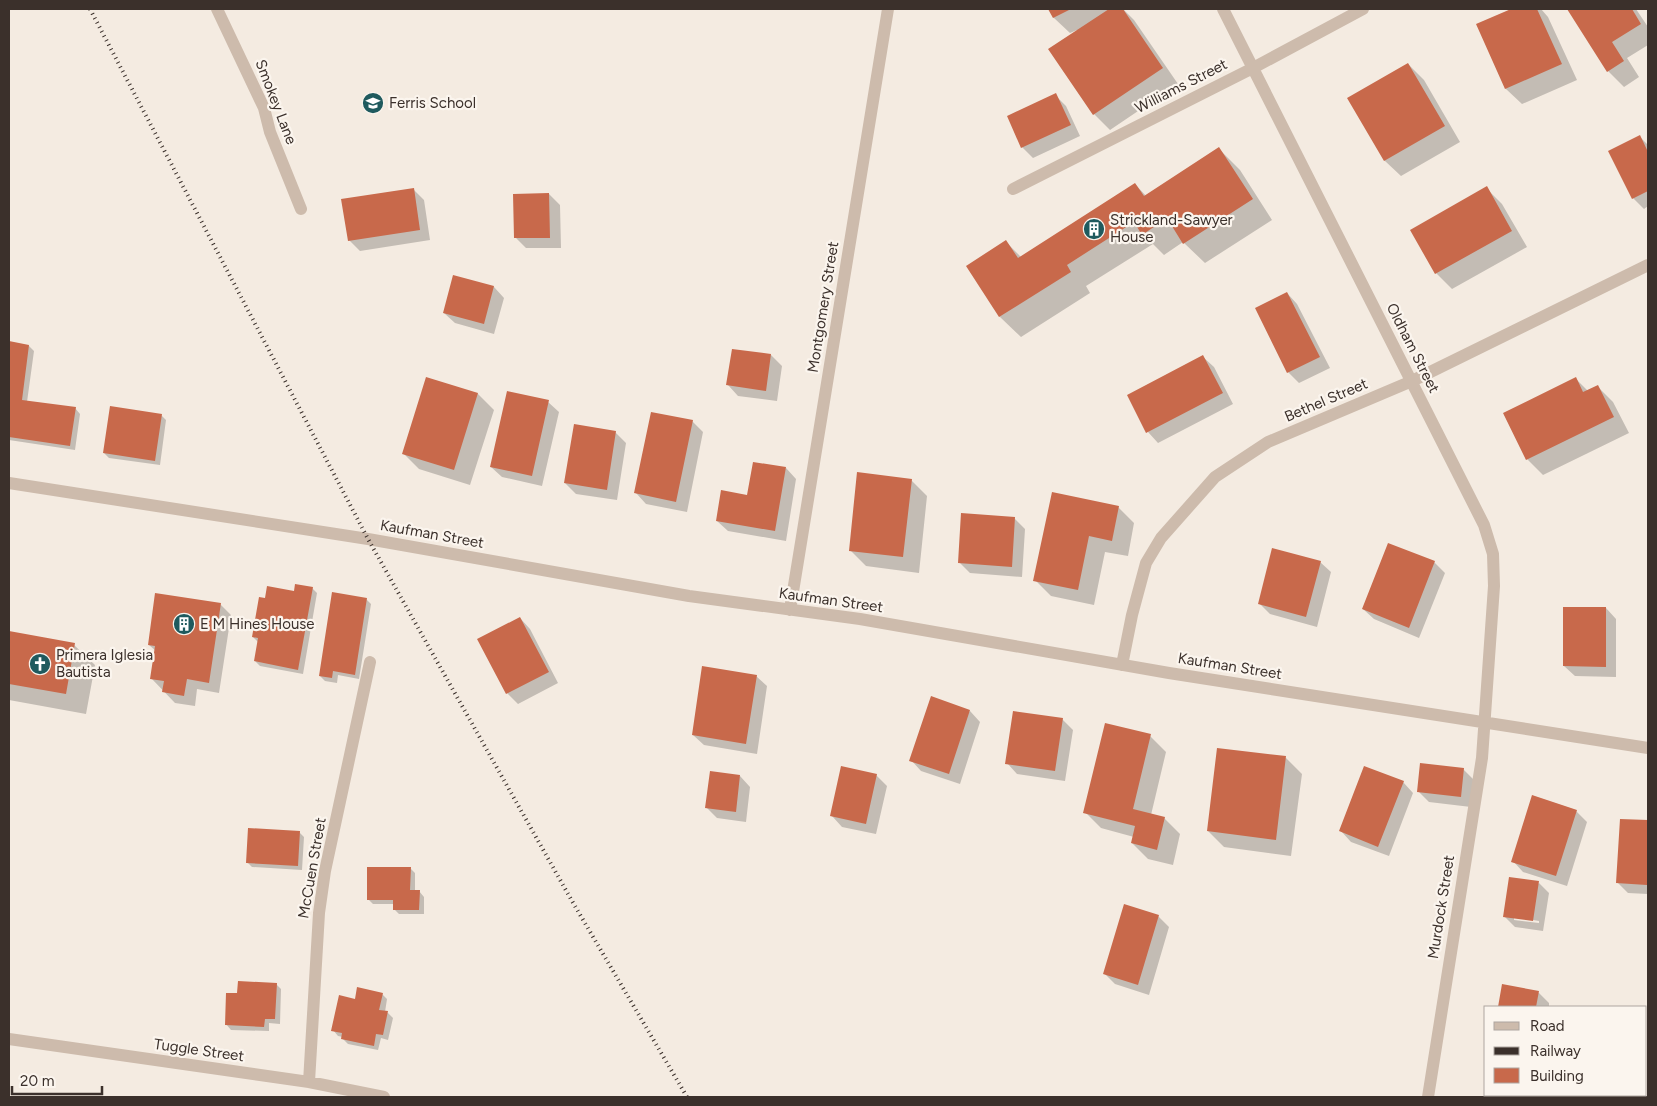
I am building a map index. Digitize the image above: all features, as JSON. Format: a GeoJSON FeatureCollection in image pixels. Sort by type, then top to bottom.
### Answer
{"type":"FeatureCollection","features":[{"type":"Feature","properties":{"kind":"street","name":"Smokey Lane"},"geometry":{"type":"LineString","coordinates":[[218,9],[264,108],[270,132],[301,209]]}},
{"type":"Feature","properties":{"kind":"street","name":"Montgomery Street"},"geometry":{"type":"LineString","coordinates":[[790,610],[888,9]]}},
{"type":"Feature","properties":{"kind":"street","name":"Oldham Street"},"geometry":{"type":"LineString","coordinates":[[1223,9],[1484,525],[1492,554],[1494,586],[1485,722]]}},
{"type":"Feature","properties":{"kind":"street","name":"Williams Street"},"geometry":{"type":"LineString","coordinates":[[1013,189],[1253,68],[1362,9]]}},
{"type":"Feature","properties":{"kind":"street","name":"Bethel Street"},"geometry":{"type":"LineString","coordinates":[[1122,665],[1132,615],[1146,562],[1161,538],[1215,477],[1268,442],[1412,381],[1648,265]]}},
{"type":"Feature","properties":{"kind":"street","name":"Kaufman Street"},"geometry":{"type":"LineString","coordinates":[[9,483],[377,541],[689,596],[860,619],[1122,665],[1648,748]]}},
{"type":"Feature","properties":{"kind":"street","name":"McCuen Street"},"geometry":{"type":"LineString","coordinates":[[309,1082],[319,913],[325,870],[370,662]]}},
{"type":"Feature","properties":{"kind":"street","name":"Murdock Street"},"geometry":{"type":"LineString","coordinates":[[1428,1097],[1482,758],[1485,722]]}},
{"type":"Feature","properties":{"kind":"street","name":"Tuggle Street"},"geometry":{"type":"LineString","coordinates":[[9,1039],[309,1082],[384,1097]]}},
{"type":"Feature","properties":{"kind":"building"},"geometry":{"type":"Polygon","coordinates":[[[1048,9],[1071,9],[1053,18],[1048,9]]]}},
{"type":"Feature","properties":{"kind":"building"},"geometry":{"type":"Polygon","coordinates":[[[1109,9],[1123,9],[1163,68],[1093,115],[1048,49],[1109,9]]]}},
{"type":"Feature","properties":{"kind":"building"},"geometry":{"type":"Polygon","coordinates":[[[1511,9],[1537,9],[1562,64],[1505,89],[1476,24],[1511,9]]]}},
{"type":"Feature","properties":{"kind":"building"},"geometry":{"type":"Polygon","coordinates":[[[1567,9],[1632,9],[1641,24],[1612,42],[1624,61],[1607,72],[1567,9]]]}},
{"type":"Feature","properties":{"kind":"building"},"geometry":{"type":"Polygon","coordinates":[[[1408,63],[1445,126],[1384,161],[1347,98],[1408,63]]]}},
{"type":"Feature","properties":{"kind":"building"},"geometry":{"type":"Polygon","coordinates":[[[1056,93],[1071,125],[1021,148],[1007,116],[1056,93]]]}},
{"type":"Feature","properties":{"kind":"building"},"geometry":{"type":"Polygon","coordinates":[[[1640,135],[1648,152],[1648,191],[1632,199],[1608,151],[1640,135]]]}},
{"type":"Feature","properties":{"kind":"building","name":"Strickland-Sawyer House"},"geometry":{"type":"Polygon","coordinates":[[[1219,147],[1253,199],[1183,244],[1167,218],[1142,235],[1134,222],[1067,265],[1071,272],[999,317],[966,266],[1006,240],[1018,258],[1135,183],[1144,196],[1219,147]]]}},
{"type":"Feature","properties":{"kind":"building"},"geometry":{"type":"Polygon","coordinates":[[[1487,186],[1512,231],[1435,274],[1410,230],[1487,186]]]}},
{"type":"Feature","properties":{"kind":"building"},"geometry":{"type":"Polygon","coordinates":[[[414,188],[420,230],[348,241],[341,199],[414,188]]]}},
{"type":"Feature","properties":{"kind":"building"},"geometry":{"type":"Polygon","coordinates":[[[549,193],[550,238],[514,238],[513,194],[549,193]]]}},
{"type":"Feature","properties":{"kind":"building"},"geometry":{"type":"Polygon","coordinates":[[[453,275],[494,286],[484,324],[443,313],[453,275]]]}},
{"type":"Feature","properties":{"kind":"building"},"geometry":{"type":"Polygon","coordinates":[[[1287,292],[1320,357],[1287,373],[1255,308],[1287,292]]]}},
{"type":"Feature","properties":{"kind":"building"},"geometry":{"type":"Polygon","coordinates":[[[9,341],[29,345],[22,400],[76,407],[70,446],[9,437],[9,341]]]}},
{"type":"Feature","properties":{"kind":"building"},"geometry":{"type":"Polygon","coordinates":[[[732,349],[771,354],[766,391],[726,385],[732,349]]]}},
{"type":"Feature","properties":{"kind":"building"},"geometry":{"type":"Polygon","coordinates":[[[1203,355],[1223,393],[1146,433],[1127,395],[1203,355]]]}},
{"type":"Feature","properties":{"kind":"building"},"geometry":{"type":"Polygon","coordinates":[[[426,377],[478,393],[454,470],[402,454],[426,377]]]}},
{"type":"Feature","properties":{"kind":"building"},"geometry":{"type":"Polygon","coordinates":[[[1576,377],[1583,392],[1598,385],[1614,417],[1526,460],[1503,413],[1576,377]]]}},
{"type":"Feature","properties":{"kind":"building"},"geometry":{"type":"Polygon","coordinates":[[[507,391],[549,400],[532,476],[490,467],[507,391]]]}},
{"type":"Feature","properties":{"kind":"building"},"geometry":{"type":"Polygon","coordinates":[[[110,406],[162,414],[155,461],[103,453],[110,406]]]}},
{"type":"Feature","properties":{"kind":"building"},"geometry":{"type":"Polygon","coordinates":[[[651,412],[693,420],[676,502],[634,493],[651,412]]]}},
{"type":"Feature","properties":{"kind":"building"},"geometry":{"type":"Polygon","coordinates":[[[574,424],[616,431],[607,490],[564,483],[574,424]]]}},
{"type":"Feature","properties":{"kind":"building"},"geometry":{"type":"Polygon","coordinates":[[[753,462],[786,467],[775,531],[716,521],[721,490],[747,495],[753,462]]]}},
{"type":"Feature","properties":{"kind":"building"},"geometry":{"type":"Polygon","coordinates":[[[857,472],[912,479],[903,557],[849,551],[857,472]]]}},
{"type":"Feature","properties":{"kind":"building"},"geometry":{"type":"Polygon","coordinates":[[[1052,492],[1119,506],[1112,541],[1089,536],[1078,590],[1033,581],[1052,492]]]}},
{"type":"Feature","properties":{"kind":"building"},"geometry":{"type":"Polygon","coordinates":[[[961,513],[1015,517],[1012,567],[958,563],[961,513]]]}},
{"type":"Feature","properties":{"kind":"building"},"geometry":{"type":"Polygon","coordinates":[[[1388,543],[1435,561],[1409,628],[1362,609],[1388,543]]]}},
{"type":"Feature","properties":{"kind":"building"},"geometry":{"type":"Polygon","coordinates":[[[1272,548],[1321,561],[1306,617],[1258,604],[1272,548]]]}},
{"type":"Feature","properties":{"kind":"building"},"geometry":{"type":"Polygon","coordinates":[[[295,584],[313,587],[298,670],[254,661],[258,638],[252,637],[259,597],[265,598],[267,586],[294,591],[295,584]]]}},
{"type":"Feature","properties":{"kind":"building"},"geometry":{"type":"Polygon","coordinates":[[[332,592],[367,598],[355,675],[333,671],[332,678],[319,676],[332,592]]]}},
{"type":"Feature","properties":{"kind":"building","name":"E M Hines House"},"geometry":{"type":"Polygon","coordinates":[[[155,593],[221,603],[209,683],[187,679],[184,696],[162,692],[164,681],[150,679],[155,646],[148,645],[155,593]]]}},
{"type":"Feature","properties":{"kind":"building"},"geometry":{"type":"Polygon","coordinates":[[[1563,607],[1606,607],[1606,667],[1563,666],[1563,607]]]}},
{"type":"Feature","properties":{"kind":"building"},"geometry":{"type":"Polygon","coordinates":[[[520,617],[549,672],[506,694],[477,639],[520,617]]]}},
{"type":"Feature","properties":{"kind":"building","name":"Primera Iglesia Bautista"},"geometry":{"type":"Polygon","coordinates":[[[9,631],[75,643],[66,694],[9,684],[9,631]]]}},
{"type":"Feature","properties":{"kind":"building"},"geometry":{"type":"Polygon","coordinates":[[[702,666],[757,675],[746,744],[692,735],[702,666]]]}},
{"type":"Feature","properties":{"kind":"building"},"geometry":{"type":"Polygon","coordinates":[[[931,696],[970,710],[949,774],[909,761],[931,696]]]}},
{"type":"Feature","properties":{"kind":"building"},"geometry":{"type":"Polygon","coordinates":[[[1013,711],[1063,718],[1055,771],[1005,764],[1013,711]]]}},
{"type":"Feature","properties":{"kind":"building"},"geometry":{"type":"Polygon","coordinates":[[[1105,723],[1151,734],[1133,809],[1165,817],[1157,850],[1131,843],[1135,826],[1083,813],[1105,723]]]}},
{"type":"Feature","properties":{"kind":"building"},"geometry":{"type":"Polygon","coordinates":[[[1217,748],[1286,756],[1276,840],[1207,831],[1217,748]]]}},
{"type":"Feature","properties":{"kind":"building"},"geometry":{"type":"Polygon","coordinates":[[[1420,763],[1464,768],[1461,797],[1417,792],[1420,763]]]}},
{"type":"Feature","properties":{"kind":"building"},"geometry":{"type":"Polygon","coordinates":[[[841,766],[877,774],[866,824],[830,816],[841,766]]]}},
{"type":"Feature","properties":{"kind":"building"},"geometry":{"type":"Polygon","coordinates":[[[1364,766],[1404,781],[1378,847],[1339,831],[1364,766]]]}},
{"type":"Feature","properties":{"kind":"building"},"geometry":{"type":"Polygon","coordinates":[[[710,771],[740,775],[736,812],[705,808],[710,771]]]}},
{"type":"Feature","properties":{"kind":"building"},"geometry":{"type":"Polygon","coordinates":[[[1532,795],[1577,810],[1556,876],[1511,862],[1532,795]]]}},
{"type":"Feature","properties":{"kind":"building"},"geometry":{"type":"Polygon","coordinates":[[[1620,819],[1648,820],[1647,885],[1616,883],[1620,819]]]}},
{"type":"Feature","properties":{"kind":"building"},"geometry":{"type":"Polygon","coordinates":[[[248,828],[300,831],[298,866],[246,863],[248,828]]]}},
{"type":"Feature","properties":{"kind":"building"},"geometry":{"type":"Polygon","coordinates":[[[367,867],[411,867],[410,890],[420,890],[419,910],[393,910],[393,900],[367,900],[367,867]]]}},
{"type":"Feature","properties":{"kind":"building"},"geometry":{"type":"Polygon","coordinates":[[[1509,877],[1539,881],[1533,921],[1503,917],[1509,877]]]}},
{"type":"Feature","properties":{"kind":"building"},"geometry":{"type":"Polygon","coordinates":[[[1124,904],[1159,915],[1138,985],[1103,974],[1124,904]]]}},
{"type":"Feature","properties":{"kind":"building"},"geometry":{"type":"Polygon","coordinates":[[[238,981],[277,983],[275,1019],[265,1019],[264,1027],[225,1025],[226,993],[237,993],[238,981]]]}},
{"type":"Feature","properties":{"kind":"building"},"geometry":{"type":"Polygon","coordinates":[[[1502,984],[1539,991],[1536,1006],[1498,1006],[1502,984]]]}},
{"type":"Feature","properties":{"kind":"building"},"geometry":{"type":"Polygon","coordinates":[[[357,987],[383,993],[379,1010],[388,1011],[383,1035],[376,1034],[374,1046],[341,1039],[342,1033],[331,1031],[339,995],[355,999],[357,987]]]}},
{"type":"Feature","properties":{"kind":"railway"},"geometry":{"type":"LineString","coordinates":[[90,9],[368,539],[572,901],[687,1097]]}},
{"type":"Feature","properties":{"kind":"place","name":"Ferris School"},"geometry":{"type":"Point","coordinates":[373,103]}},
{"type":"Feature","properties":{"kind":"place","name":"Strickland-Sawyer House"},"geometry":{"type":"Point","coordinates":[1094,229]}},
{"type":"Feature","properties":{"kind":"place","name":"E M Hines House"},"geometry":{"type":"Point","coordinates":[184,624]}},
{"type":"Feature","properties":{"kind":"place","name":"Primera Iglesia Bautista"},"geometry":{"type":"Point","coordinates":[40,664]}}]}
